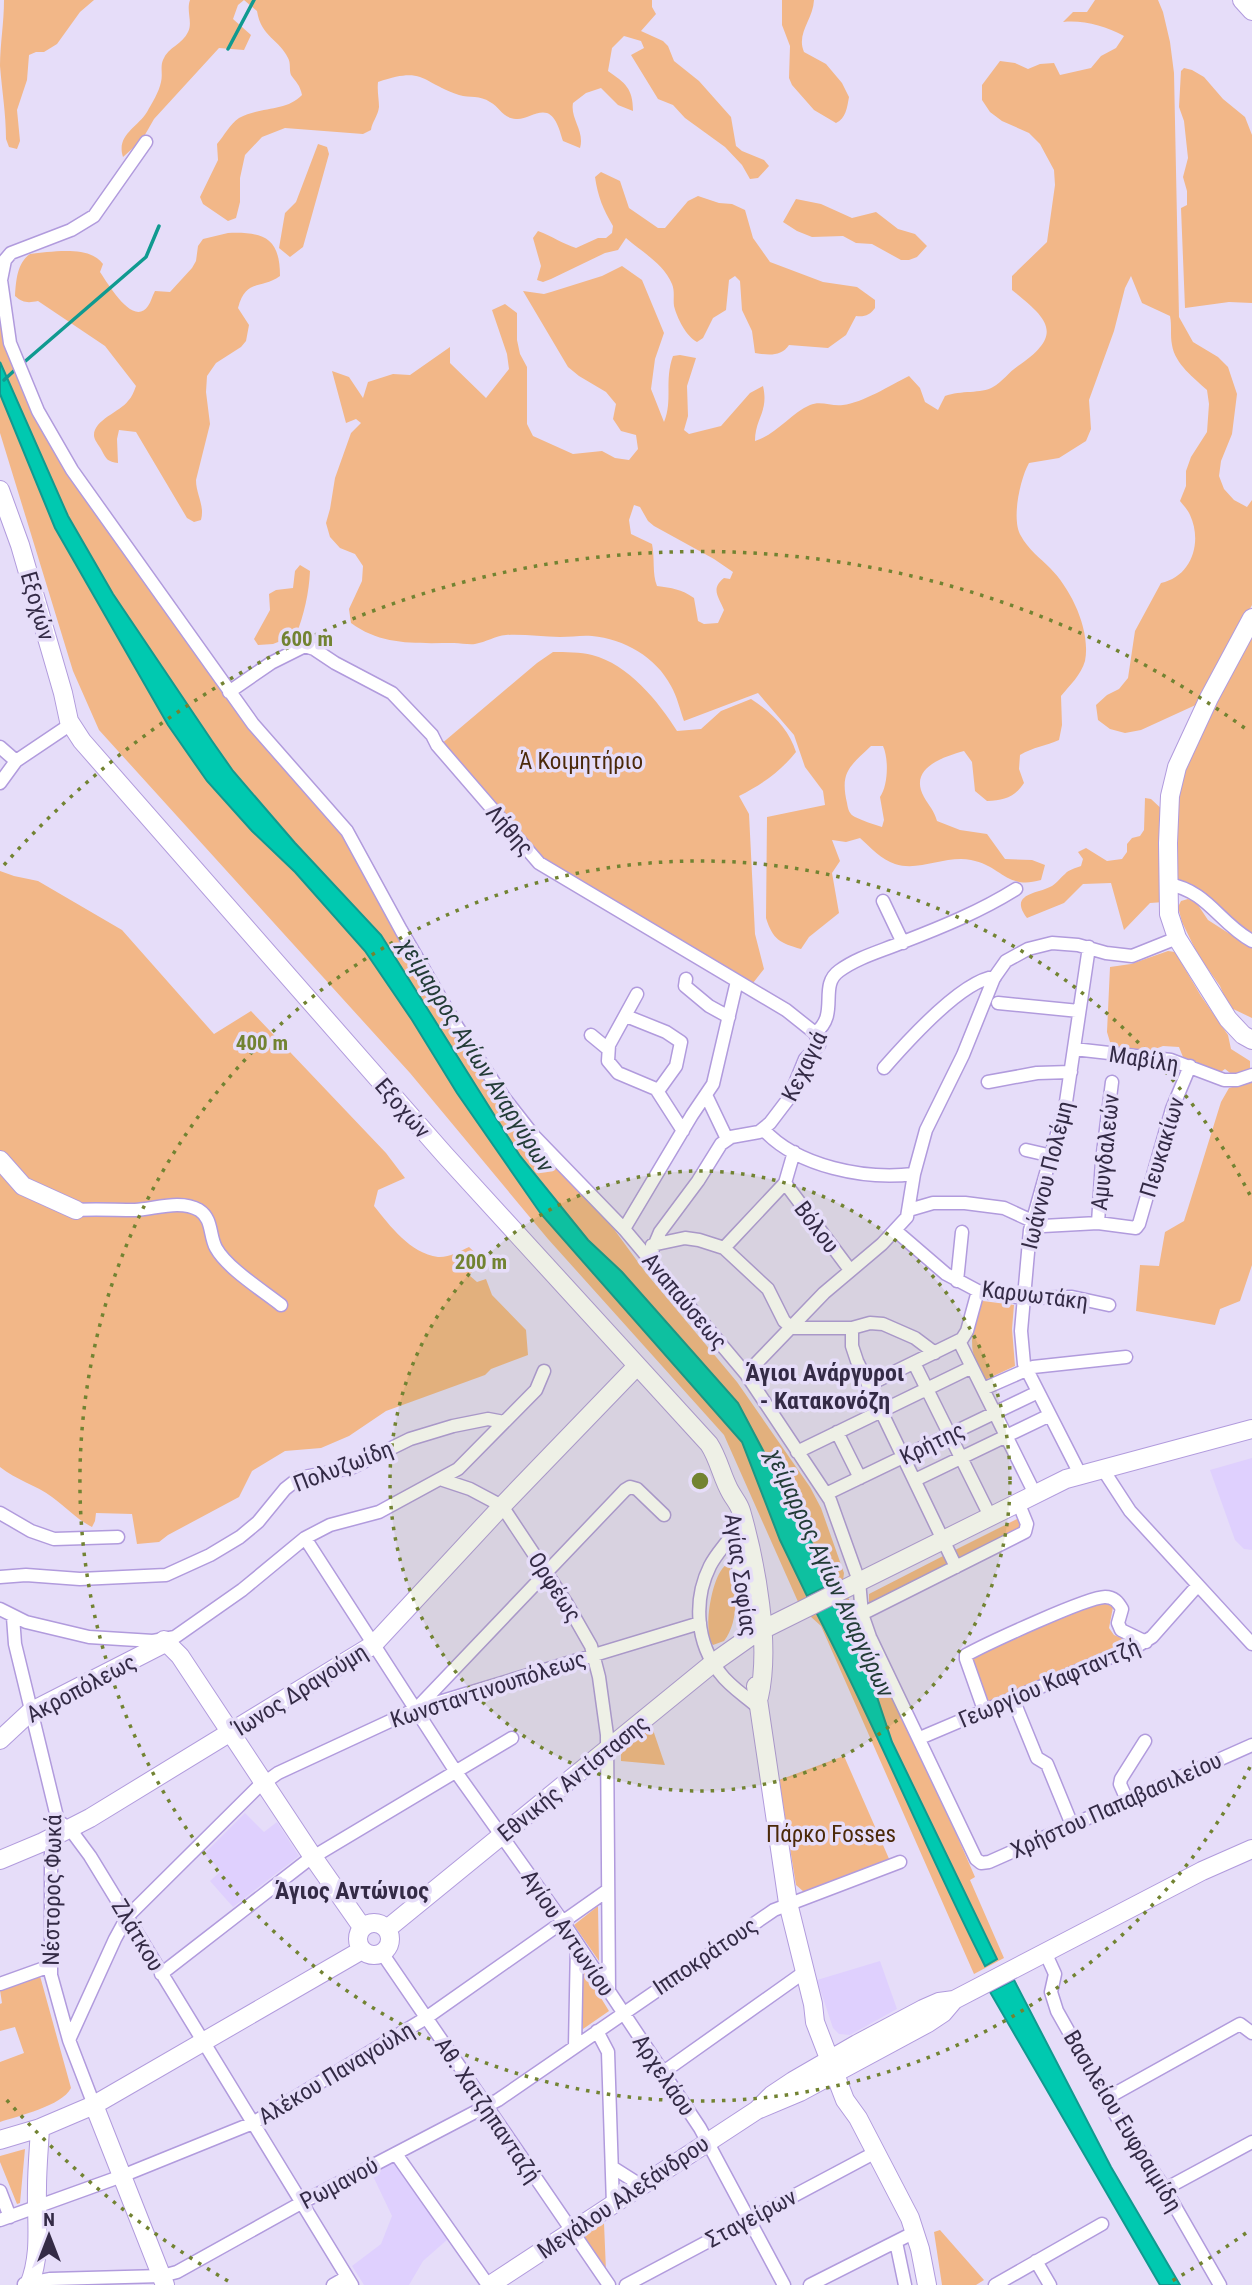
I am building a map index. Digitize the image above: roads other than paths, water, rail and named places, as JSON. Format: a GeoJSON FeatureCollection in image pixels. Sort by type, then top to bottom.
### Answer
{"type":"FeatureCollection","features":[{"type":"Feature","properties":{"kind":"main road"},"geometry":{"type":"LineString","coordinates":[[1242,0],[1252,11]]}},
{"type":"Feature","properties":{"kind":"main road","name":"Εξοχών"},"geometry":{"type":"LineString","coordinates":[[0,490],[20,545],[71,724],[111,777],[197,871],[291,982],[494,1209],[707,1440],[731,1493]]}},
{"type":"Feature","properties":{"kind":"main road"},"geometry":{"type":"LineString","coordinates":[[1252,618],[1209,698],[1177,767],[1169,804],[1168,884],[1169,914],[1177,938],[1233,1025],[1252,1040]]}},
{"type":"Feature","properties":{"kind":"main road"},"geometry":{"type":"LineString","coordinates":[[0,1160],[23,1186],[76,1210]]}},
{"type":"Feature","properties":{"kind":"main road","name":"Ίωνος Δραγούμη"},"geometry":{"type":"LineString","coordinates":[[0,1860],[231,1733],[373,1645],[502,1506],[638,1366]]}},
{"type":"Feature","properties":{"kind":"main road","name":"Εθνικής Αντίστασης"},"geometry":{"type":"LineString","coordinates":[[387,1930],[713,1663],[755,1634],[1018,1502],[1080,1474],[1252,1429]]}},
{"type":"Feature","properties":{"kind":"main road","name":"Αγίας Σοφίας"},"geometry":{"type":"LineString","coordinates":[[731,1493],[742,1513],[756,1580],[753,1678],[788,1903],[815,2022],[836,2064]]}},
{"type":"Feature","properties":{"kind":"main road","name":"Αγίας Σοφίας"},"geometry":{"type":"LineString","coordinates":[[731,1493],[755,1634]]}},
{"type":"Feature","properties":{"kind":"main road"},"geometry":{"type":"LineString","coordinates":[[756,1580],[770,1606],[794,1613]]}},
{"type":"Feature","properties":{"kind":"main road"},"geometry":{"type":"LineString","coordinates":[[165,1641],[177,1652],[362,1927]]}},
{"type":"Feature","properties":{"kind":"main road","name":"Ακροπόλεως"},"geometry":{"type":"LineString","coordinates":[[0,1740],[30,1712],[165,1641]]}},
{"type":"Feature","properties":{"kind":"main road"},"geometry":{"type":"LineString","coordinates":[[961,1996],[1202,1871],[1252,1849]]}},
{"type":"Feature","properties":{"kind":"main road"},"geometry":{"type":"LineString","coordinates":[[376,1922],[387,1930],[390,1942],[382,1953],[374,1955],[362,1950],[357,1936],[362,1927],[376,1922]]}},
{"type":"Feature","properties":{"kind":"main road"},"geometry":{"type":"LineString","coordinates":[[0,2140],[40,2128],[94,2105],[362,1950]]}},
{"type":"Feature","properties":{"kind":"main road","name":"Μεγάλου Αλεξάνδρου"},"geometry":{"type":"LineString","coordinates":[[836,2064],[858,2044],[923,2009],[961,1996]]}},
{"type":"Feature","properties":{"kind":"main road","name":"Μεγάλου Αλεξάνδρου"},"geometry":{"type":"LineString","coordinates":[[489,2285],[642,2186],[707,2140],[836,2064],[928,2023],[961,1996]]}},
{"type":"Feature","properties":{"kind":"main road","name":"Αγίας Σοφίας"},"geometry":{"type":"LineString","coordinates":[[813,2004],[828,2032],[845,2101],[858,2118],[915,2232],[928,2285]]}},
{"type":"Feature","properties":{"kind":"main road"},"geometry":{"type":"LineString","coordinates":[[828,2032],[841,2042],[858,2044]]}},
{"type":"Feature","properties":{"kind":"main road"},"geometry":{"type":"LineString","coordinates":[[94,2105],[163,2281]]}},
{"type":"Feature","properties":{"kind":"main road"},"geometry":{"type":"LineString","coordinates":[[27,2284],[36,2262],[40,2128]]}},
{"type":"Feature","properties":{"kind":"street","name":"Αναπαύσεως"},"geometry":{"type":"LineString","coordinates":[[146,142],[102,207],[88,221],[14,251],[6,258],[1,280],[6,320],[10,343],[23,377],[62,453],[229,692],[261,734],[326,804],[347,831],[456,1026],[505,1099],[534,1136],[624,1230],[651,1252],[746,1374],[826,1494],[840,1524],[862,1615],[875,1648],[980,1863]]}},
{"type":"Feature","properties":{"kind":"street","name":"Λήθης"},"geometry":{"type":"LineString","coordinates":[[229,692],[283,656],[305,646],[392,693],[432,735],[436,745],[539,863],[786,1010],[815,1033]]}},
{"type":"Feature","properties":{"kind":"street"},"geometry":{"type":"LineString","coordinates":[[0,783],[16,761],[71,724]]}},
{"type":"Feature","properties":{"kind":"street"},"geometry":{"type":"LineString","coordinates":[[0,747],[16,761]]}},
{"type":"Feature","properties":{"kind":"street"},"geometry":{"type":"LineString","coordinates":[[1168,884],[1185,887],[1206,900],[1226,923],[1252,941]]}},
{"type":"Feature","properties":{"kind":"street","name":"Κεχαγιά"},"geometry":{"type":"LineString","coordinates":[[763,1129],[786,1104],[805,1059],[819,1045],[815,1033],[826,1022],[830,983],[834,975],[855,962],[957,920],[1016,889]]}},
{"type":"Feature","properties":{"kind":"street"},"geometry":{"type":"LineString","coordinates":[[883,901],[903,943]]}},
{"type":"Feature","properties":{"kind":"street"},"geometry":{"type":"LineString","coordinates":[[746,1374],[824,1293],[896,1231],[907,1217],[914,1174],[930,1118],[958,1067],[995,977],[1009,959],[1034,947],[1057,943],[1132,956],[1177,938]]}},
{"type":"Feature","properties":{"kind":"street","name":"Ιωάννου Πολέμη"},"geometry":{"type":"LineString","coordinates":[[1080,1474],[1027,1369],[1021,1344],[1031,1222],[1066,1102],[1089,947]]}},
{"type":"Feature","properties":{"kind":"street"},"geometry":{"type":"LineString","coordinates":[[884,1068],[938,1012],[981,981],[995,977]]}},
{"type":"Feature","properties":{"kind":"street"},"geometry":{"type":"LineString","coordinates":[[686,979],[685,986],[709,1006],[729,1017]]}},
{"type":"Feature","properties":{"kind":"street"},"geometry":{"type":"LineString","coordinates":[[624,1230],[717,1074],[737,981]]}},
{"type":"Feature","properties":{"kind":"street"},"geometry":{"type":"LineString","coordinates":[[637,994],[608,1049],[608,1060],[615,1071],[658,1091],[682,1131]]}},
{"type":"Feature","properties":{"kind":"street"},"geometry":{"type":"LineString","coordinates":[[998,1003],[1079,1012]]}},
{"type":"Feature","properties":{"kind":"street"},"geometry":{"type":"LineString","coordinates":[[626,1016],[666,1032],[681,1042],[676,1066],[658,1091]]}},
{"type":"Feature","properties":{"kind":"street"},"geometry":{"type":"LineString","coordinates":[[591,1035],[608,1049]]}},
{"type":"Feature","properties":{"kind":"street","name":"Μαβίλη"},"geometry":{"type":"LineString","coordinates":[[1074,1049],[1171,1060],[1224,1080],[1237,1080],[1252,1075]]}},
{"type":"Feature","properties":{"kind":"street","name":"Πευκακίων"},"geometry":{"type":"LineString","coordinates":[[1098,1223],[1137,1228],[1172,1109],[1190,1066]]}},
{"type":"Feature","properties":{"kind":"street"},"geometry":{"type":"LineString","coordinates":[[988,1082],[1037,1073],[1071,1072]]}},
{"type":"Feature","properties":{"kind":"street","name":"Αμυγδαλεών"},"geometry":{"type":"LineString","coordinates":[[1098,1223],[1102,1161],[1112,1082]]}},
{"type":"Feature","properties":{"kind":"street"},"geometry":{"type":"LineString","coordinates":[[706,1096],[727,1139]]}},
{"type":"Feature","properties":{"kind":"street"},"geometry":{"type":"LineString","coordinates":[[651,1252],[662,1228],[698,1181],[720,1144],[727,1139],[763,1129],[794,1152],[828,1165],[862,1174],[914,1174]]}},
{"type":"Feature","properties":{"kind":"street"},"geometry":{"type":"LineString","coordinates":[[1026,1150],[1052,1156]]}},
{"type":"Feature","properties":{"kind":"street"},"geometry":{"type":"LineString","coordinates":[[724,1248],[785,1183],[794,1152]]}},
{"type":"Feature","properties":{"kind":"street","name":"Βόλου"},"geometry":{"type":"LineString","coordinates":[[785,1183],[850,1270]]}},
{"type":"Feature","properties":{"kind":"street"},"geometry":{"type":"LineString","coordinates":[[909,1210],[939,1202],[965,1203],[1004,1208],[1031,1222],[1051,1226],[1098,1223]]}},
{"type":"Feature","properties":{"kind":"street"},"geometry":{"type":"LineString","coordinates":[[76,1210],[137,1210],[185,1205],[198,1209],[211,1226],[217,1250],[281,1305]]}},
{"type":"Feature","properties":{"kind":"street","name":"Καρυωτάκη"},"geometry":{"type":"LineString","coordinates":[[896,1231],[938,1268],[978,1291],[1023,1298],[1072,1297],[1109,1305]]}},
{"type":"Feature","properties":{"kind":"street"},"geometry":{"type":"LineString","coordinates":[[957,1281],[962,1232]]}},
{"type":"Feature","properties":{"kind":"street"},"geometry":{"type":"LineString","coordinates":[[651,1252],[685,1238],[709,1242],[724,1248],[770,1291],[783,1319],[791,1327],[852,1328],[873,1323],[886,1324],[915,1338],[935,1353]]}},
{"type":"Feature","properties":{"kind":"street"},"geometry":{"type":"LineString","coordinates":[[868,1385],[959,1341],[967,1331],[978,1291]]}},
{"type":"Feature","properties":{"kind":"street"},"geometry":{"type":"LineString","coordinates":[[852,1328],[855,1357],[956,1567]]}},
{"type":"Feature","properties":{"kind":"street"},"geometry":{"type":"LineString","coordinates":[[959,1341],[1035,1494]]}},
{"type":"Feature","properties":{"kind":"street"},"geometry":{"type":"LineString","coordinates":[[983,1390],[1027,1369],[1126,1357]]}},
{"type":"Feature","properties":{"kind":"street"},"geometry":{"type":"LineString","coordinates":[[914,1363],[990,1516]]}},
{"type":"Feature","properties":{"kind":"street"},"geometry":{"type":"LineString","coordinates":[[797,1452],[972,1367]]}},
{"type":"Feature","properties":{"kind":"street"},"geometry":{"type":"LineString","coordinates":[[0,1609],[37,1625],[89,1636],[165,1641],[236,1595],[305,1538],[330,1525],[379,1512],[468,1461],[536,1390],[544,1371]]}},
{"type":"Feature","properties":{"kind":"street","name":"Κρήτης"},"geometry":{"type":"LineString","coordinates":[[826,1494],[1038,1392]]}},
{"type":"Feature","properties":{"kind":"street"},"geometry":{"type":"LineString","coordinates":[[915,1480],[1050,1415]]}},
{"type":"Feature","properties":{"kind":"street","name":"Πολυζωίδη"},"geometry":{"type":"LineString","coordinates":[[0,1577],[26,1575],[80,1579],[166,1575],[203,1559],[240,1537],[258,1522],[285,1489],[299,1478],[351,1468],[410,1439],[453,1426],[488,1419],[504,1422]]}},
{"type":"Feature","properties":{"kind":"street"},"geometry":{"type":"LineString","coordinates":[[837,1432],[860,1478]]}},
{"type":"Feature","properties":{"kind":"street"},"geometry":{"type":"LineString","coordinates":[[1102,1468],[1130,1511],[1252,1644]]}},
{"type":"Feature","properties":{"kind":"street","name":"Ορφέως"},"geometry":{"type":"LineString","coordinates":[[440,1479],[470,1489],[502,1506],[582,1628],[594,1654],[603,1699],[608,1748],[609,1993]]}},
{"type":"Feature","properties":{"kind":"street"},"geometry":{"type":"LineString","coordinates":[[416,1709],[545,1572],[630,1487],[637,1489],[663,1515]]}},
{"type":"Feature","properties":{"kind":"street"},"geometry":{"type":"LineString","coordinates":[[862,1615],[1026,1531],[1028,1525],[1018,1502]]}},
{"type":"Feature","properties":{"kind":"street"},"geometry":{"type":"LineString","coordinates":[[0,1513],[31,1531],[54,1539],[118,1537]]}},
{"type":"Feature","properties":{"kind":"street"},"geometry":{"type":"LineString","coordinates":[[713,1663],[703,1640],[699,1604],[704,1581],[719,1552],[736,1531],[742,1513]]}},
{"type":"Feature","properties":{"kind":"street","name":"Αγίου Αντωνίου"},"geometry":{"type":"LineString","coordinates":[[305,1538],[456,1772],[563,1922],[623,2013]]}},
{"type":"Feature","properties":{"kind":"street"},"geometry":{"type":"LineString","coordinates":[[719,1552],[740,1556]]}},
{"type":"Feature","properties":{"kind":"street","name":"Γεωργίου Καφταντζή"},"geometry":{"type":"LineString","coordinates":[[920,1738],[1146,1642],[1198,1585]]}},
{"type":"Feature","properties":{"kind":"street"},"geometry":{"type":"LineString","coordinates":[[984,1710],[966,1655],[1073,1608],[1098,1598],[1112,1598],[1122,1609],[1118,1623],[1121,1630],[1146,1642]]}},
{"type":"Feature","properties":{"kind":"street","name":"Νέστορος Φωκά"},"geometry":{"type":"LineString","coordinates":[[13,1616],[15,1644],[30,1712],[60,1829],[50,1966],[52,1984],[69,2040]]}},
{"type":"Feature","properties":{"kind":"street","name":"Κωνσταντινουπόλεως"},"geometry":{"type":"LineString","coordinates":[[69,2040],[127,1917],[263,1781],[416,1709],[700,1623]]}},
{"type":"Feature","properties":{"kind":"street","name":"Αγίας Σοφίας"},"geometry":{"type":"LineString","coordinates":[[713,1663],[723,1677],[759,1703]]}},
{"type":"Feature","properties":{"kind":"street"},"geometry":{"type":"LineString","coordinates":[[440,1685],[450,1698]]}},
{"type":"Feature","properties":{"kind":"street"},"geometry":{"type":"LineString","coordinates":[[1013,1699],[1037,1758],[1047,1764],[1072,1825]]}},
{"type":"Feature","properties":{"kind":"street"},"geometry":{"type":"LineString","coordinates":[[161,1974],[313,1857],[512,1738]]}},
{"type":"Feature","properties":{"kind":"street"},"geometry":{"type":"LineString","coordinates":[[1127,1800],[1121,1779],[1145,1741]]}},
{"type":"Feature","properties":{"kind":"street","name":"Χρήστου Παπαβασιλείου"},"geometry":{"type":"LineString","coordinates":[[980,1863],[1252,1745]]}},
{"type":"Feature","properties":{"kind":"street","name":"Ζλάτκου"},"geometry":{"type":"LineString","coordinates":[[60,1829],[90,1856],[350,2281]]}},
{"type":"Feature","properties":{"kind":"street","name":"Ιπποκράτους"},"geometry":{"type":"LineString","coordinates":[[623,2013],[749,1925],[788,1903],[900,1862]]}},
{"type":"Feature","properties":{"kind":"street","name":"Αλέκου Παναγούλη"},"geometry":{"type":"LineString","coordinates":[[5,2218],[122,2176],[253,2123],[426,2018],[608,1890]]}},
{"type":"Feature","properties":{"kind":"street"},"geometry":{"type":"LineString","coordinates":[[575,2047],[577,1943]]}},
{"type":"Feature","properties":{"kind":"street","name":"Βασιλείου Ευφραιμίδη"},"geometry":{"type":"LineString","coordinates":[[1045,1952],[1055,1973],[1051,1989],[1053,2001],[1107,2098],[1165,2189],[1220,2285]]}},
{"type":"Feature","properties":{"kind":"street","name":"Αθ. Χατζηπανταζή"},"geometry":{"type":"LineString","coordinates":[[382,1953],[609,2285]]}},
{"type":"Feature","properties":{"kind":"street"},"geometry":{"type":"LineString","coordinates":[[0,1984],[50,1966]]}},
{"type":"Feature","properties":{"kind":"street"},"geometry":{"type":"LineString","coordinates":[[662,2073],[803,1973]]}},
{"type":"Feature","properties":{"kind":"street","name":"Ρωμανού"},"geometry":{"type":"LineString","coordinates":[[27,2284],[50,2279],[163,2281],[302,2203],[486,2107],[623,2013]]}},
{"type":"Feature","properties":{"kind":"street","name":"Αρχελάου"},"geometry":{"type":"LineString","coordinates":[[623,2013],[707,2140],[784,2285]]}},
{"type":"Feature","properties":{"kind":"street"},"geometry":{"type":"LineString","coordinates":[[1107,2098],[1240,2024],[1252,2033]]}},
{"type":"Feature","properties":{"kind":"street"},"geometry":{"type":"LineString","coordinates":[[597,2031],[608,2052],[613,2205]]}},
{"type":"Feature","properties":{"kind":"street"},"geometry":{"type":"LineString","coordinates":[[69,2040],[94,2105]]}},
{"type":"Feature","properties":{"kind":"street"},"geometry":{"type":"LineString","coordinates":[[1165,2189],[1252,2142]]}},
{"type":"Feature","properties":{"kind":"street","name":"Σταγείρων"},"geometry":{"type":"LineString","coordinates":[[626,2285],[876,2152]]}},
{"type":"Feature","properties":{"kind":"street"},"geometry":{"type":"LineString","coordinates":[[396,2154],[489,2285]]}},
{"type":"Feature","properties":{"kind":"street"},"geometry":{"type":"LineString","coordinates":[[612,2167],[642,2186]]}},
{"type":"Feature","properties":{"kind":"street"},"geometry":{"type":"LineString","coordinates":[[0,2191],[5,2218]]}},
{"type":"Feature","properties":{"kind":"street"},"geometry":{"type":"LineString","coordinates":[[995,2285],[1015,2280],[1037,2261],[1102,2224]]}},
{"type":"Feature","properties":{"kind":"street"},"geometry":{"type":"LineString","coordinates":[[810,2285],[915,2232]]}},
{"type":"Feature","properties":{"kind":"street"},"geometry":{"type":"LineString","coordinates":[[896,2242],[905,2285]]}},
{"type":"Feature","properties":{"kind":"street"},"geometry":{"type":"LineString","coordinates":[[1037,2261],[1050,2285]]}},
{"type":"Feature","properties":{"kind":"street"},"geometry":{"type":"LineString","coordinates":[[333,2285],[350,2281]]}},
{"type":"Feature","properties":{"kind":"waterway"},"geometry":{"type":"LineString","coordinates":[[228,49],[254,0]]}},
{"type":"Feature","properties":{"kind":"waterway"},"geometry":{"type":"LineString","coordinates":[[22,364],[146,257],[159,226]]}},
{"type":"Feature","properties":{"kind":"waterway"},"geometry":{"type":"LineString","coordinates":[[4,380],[16,369]]}},
{"type":"Feature","properties":{"kind":"district","name":"Άγιοι Ανάργυροι - Κατακονόζη"},"geometry":{"type":"Point","coordinates":[825,1387]}},
{"type":"Feature","properties":{"kind":"district","name":"Άγιος Αντώνιος"},"geometry":{"type":"Point","coordinates":[352,1891]}},
{"type":"Feature","properties":{"kind":"park label","name":"Ά Κοιμητήριο"},"geometry":{"type":"Point","coordinates":[581,761]}},
{"type":"Feature","properties":{"kind":"park label","name":"Πάρκο Fosses"},"geometry":{"type":"Point","coordinates":[831,1834]}},
{"type":"Feature","properties":{"kind":"water label","name":"χείμαρρος Αγίων Αναργύρων"},"geometry":{"type":"Point","coordinates":[476,1055]}},
{"type":"Feature","properties":{"kind":"water label","name":"χείμαρρος Αγίων Αναργύρων"},"geometry":{"type":"Point","coordinates":[830,1573]}}]}
